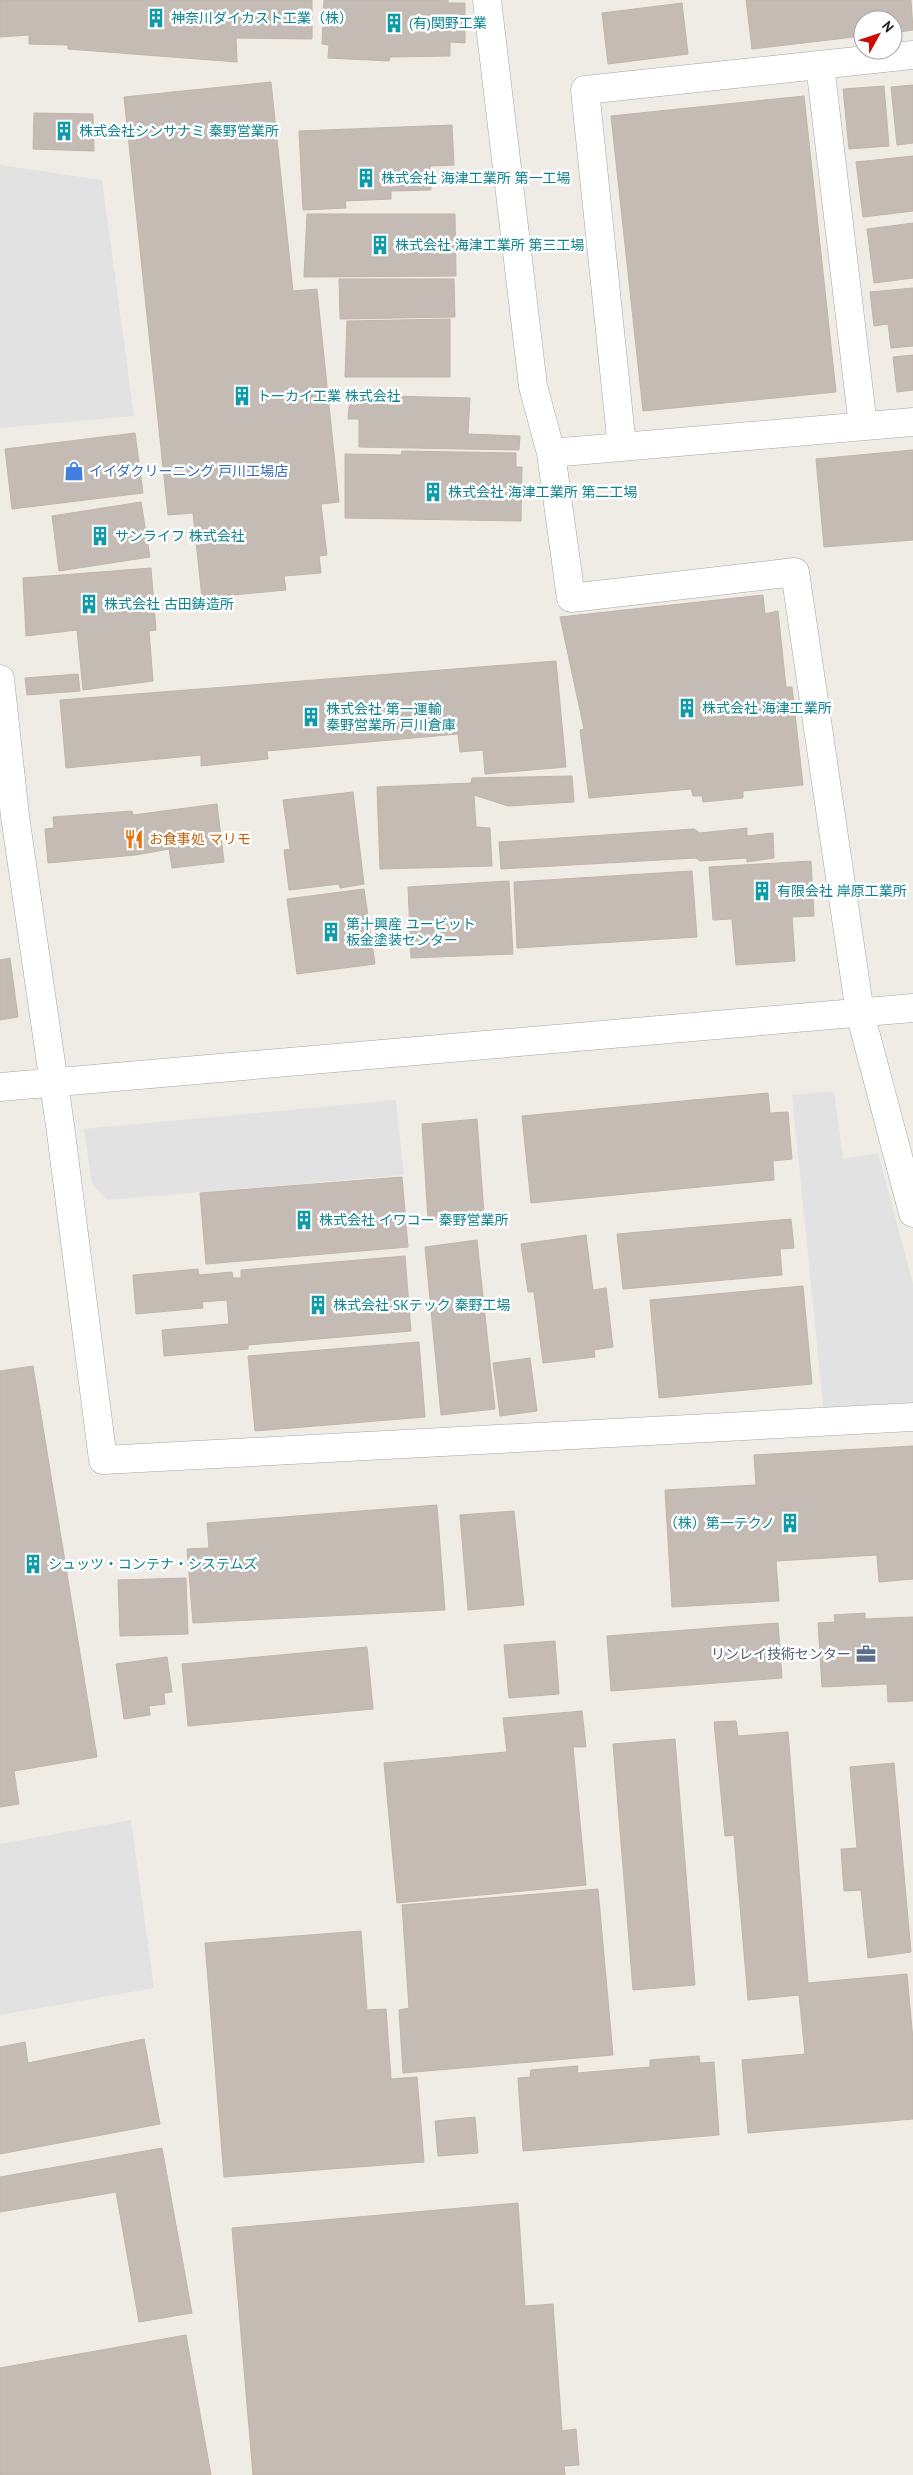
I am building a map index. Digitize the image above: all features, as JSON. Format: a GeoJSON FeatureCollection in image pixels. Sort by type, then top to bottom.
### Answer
{"type":"FeatureCollection","features":[{"type":"Feature","properties":{"kind":"street"},"geometry":{"type":"LineString","coordinates":[[487,0],[533,386],[552,453],[571,598],[795,572],[860,1013],[913,1213]]}},
{"type":"Feature","properties":{"kind":"street"},"geometry":{"type":"LineString","coordinates":[[622,447],[585,90],[913,54]]}},
{"type":"Feature","properties":{"kind":"street"},"geometry":{"type":"LineString","coordinates":[[820,64],[864,426]]}},
{"type":"Feature","properties":{"kind":"street"},"geometry":{"type":"LineString","coordinates":[[552,453],[913,422]]}},
{"type":"Feature","properties":{"kind":"street"},"geometry":{"type":"LineString","coordinates":[[0,679],[8,817],[54,1082],[104,1460],[913,1417]]}},
{"type":"Feature","properties":{"kind":"street"},"geometry":{"type":"LineString","coordinates":[[0,1087],[913,1008]]}},
{"type":"Feature","properties":{"kind":"shaded area"},"geometry":{"type":"Polygon","coordinates":[[[0,165],[102,180],[134,416],[0,428],[0,165]]]}},
{"type":"Feature","properties":{"kind":"shaded area"},"geometry":{"type":"Polygon","coordinates":[[[834,1091],[843,1159],[878,1153],[913,1284],[913,1410],[824,1414],[792,1095],[834,1091]]]}},
{"type":"Feature","properties":{"kind":"shaded area"},"geometry":{"type":"Polygon","coordinates":[[[396,1100],[404,1175],[107,1200],[92,1184],[84,1129],[396,1100]]]}},
{"type":"Feature","properties":{"kind":"shaded area"},"geometry":{"type":"Polygon","coordinates":[[[131,1820],[154,1988],[0,2015],[0,1844],[131,1820]]]}},
{"type":"Feature","properties":{"kind":"building","name":"神奈川ダイカスト工業（株）"},"geometry":{"type":"Polygon","coordinates":[[[0,0],[312,0],[312,39],[236,38],[237,62],[68,49],[68,45],[29,44],[29,35],[0,37],[0,0]]]}},
{"type":"Feature","properties":{"kind":"building","name":"(有)関野工業"},"geometry":{"type":"Polygon","coordinates":[[[324,0],[448,0],[448,3],[465,3],[465,43],[450,42],[450,56],[390,57],[389,61],[328,58],[329,45],[322,44],[324,0]]]}},
{"type":"Feature","properties":{"kind":"building"},"geometry":{"type":"Polygon","coordinates":[[[746,0],[911,0],[913,30],[903,32],[903,10],[853,10],[853,37],[752,49],[746,0]]]}},
{"type":"Feature","properties":{"kind":"building"},"geometry":{"type":"Polygon","coordinates":[[[682,3],[688,54],[608,64],[602,13],[682,3]]]}},
{"type":"Feature","properties":{"kind":"building","name":"トーカイ工業 株式会社"},"geometry":{"type":"Polygon","coordinates":[[[271,82],[293,291],[317,289],[339,502],[321,504],[327,555],[319,556],[321,573],[284,576],[286,590],[202,598],[193,513],[168,515],[124,97],[271,82]]]}},
{"type":"Feature","properties":{"kind":"building"},"geometry":{"type":"Polygon","coordinates":[[[913,85],[913,143],[897,145],[891,87],[913,85]]]}},
{"type":"Feature","properties":{"kind":"building"},"geometry":{"type":"Polygon","coordinates":[[[884,86],[889,146],[849,149],[843,89],[884,86]]]}},
{"type":"Feature","properties":{"kind":"building"},"geometry":{"type":"Polygon","coordinates":[[[804,96],[836,392],[643,411],[611,116],[804,96]]]}},
{"type":"Feature","properties":{"kind":"building","name":"株式会社シンサナミ 秦野営業所"},"geometry":{"type":"Polygon","coordinates":[[[34,113],[93,114],[94,151],[33,149],[34,113]]]}},
{"type":"Feature","properties":{"kind":"building","name":"株式会社 海津工業所 第一工場"},"geometry":{"type":"Polygon","coordinates":[[[452,125],[454,165],[430,166],[431,190],[391,191],[391,199],[345,201],[346,208],[303,210],[299,131],[452,125]]]}},
{"type":"Feature","properties":{"kind":"building"},"geometry":{"type":"Polygon","coordinates":[[[913,156],[913,211],[863,217],[856,162],[913,156]]]}},
{"type":"Feature","properties":{"kind":"building","name":"株式会社 海津工業所 第三工場"},"geometry":{"type":"Polygon","coordinates":[[[307,214],[455,214],[456,276],[304,277],[307,214]]]}},
{"type":"Feature","properties":{"kind":"building"},"geometry":{"type":"Polygon","coordinates":[[[913,223],[913,278],[874,283],[867,229],[913,223]]]}},
{"type":"Feature","properties":{"kind":"building"},"geometry":{"type":"Polygon","coordinates":[[[339,279],[454,279],[455,317],[340,319],[339,279]]]}},
{"type":"Feature","properties":{"kind":"building"},"geometry":{"type":"Polygon","coordinates":[[[913,288],[913,346],[891,348],[888,324],[874,326],[870,292],[913,288]]]}},
{"type":"Feature","properties":{"kind":"building"},"geometry":{"type":"Polygon","coordinates":[[[450,319],[450,377],[345,377],[347,321],[450,319]]]}},
{"type":"Feature","properties":{"kind":"building"},"geometry":{"type":"Polygon","coordinates":[[[913,355],[913,390],[897,392],[893,357],[913,355]]]}},
{"type":"Feature","properties":{"kind":"building"},"geometry":{"type":"Polygon","coordinates":[[[350,395],[470,398],[468,434],[520,436],[519,450],[359,447],[359,419],[348,419],[350,395]]]}},
{"type":"Feature","properties":{"kind":"building","name":"イイダクリーニング 戸川工場店"},"geometry":{"type":"Polygon","coordinates":[[[135,433],[143,493],[12,509],[5,449],[135,433]]]}},
{"type":"Feature","properties":{"kind":"building"},"geometry":{"type":"Polygon","coordinates":[[[913,450],[913,540],[824,547],[816,459],[913,450]]]}},
{"type":"Feature","properties":{"kind":"building","name":"株式会社 海津工業所 第二工場"},"geometry":{"type":"Polygon","coordinates":[[[402,451],[516,453],[516,467],[522,467],[521,521],[345,518],[345,454],[401,455],[402,451]]]}},
{"type":"Feature","properties":{"kind":"building","name":"サンライフ 株式会社"},"geometry":{"type":"Polygon","coordinates":[[[141,502],[150,557],[59,571],[52,516],[141,502]]]}},
{"type":"Feature","properties":{"kind":"building","name":"株式会社 古田鋳造所"},"geometry":{"type":"Polygon","coordinates":[[[151,568],[156,630],[149,631],[153,681],[83,690],[77,630],[26,636],[23,578],[151,568]]]}},
{"type":"Feature","properties":{"kind":"building","name":"株式会社 海津工業所"},"geometry":{"type":"Polygon","coordinates":[[[763,595],[765,614],[778,611],[786,687],[792,687],[803,785],[743,791],[743,798],[703,802],[702,796],[693,796],[691,789],[589,798],[580,730],[584,729],[560,617],[763,595]]]}},
{"type":"Feature","properties":{"kind":"building","name":"株式会社 第一運輸 秦野営業所 戸川倉庫"},"geometry":{"type":"Polygon","coordinates":[[[556,661],[566,767],[485,774],[483,750],[460,752],[458,734],[267,751],[268,759],[201,766],[201,755],[66,768],[60,700],[556,661]]]}},
{"type":"Feature","properties":{"kind":"building"},"geometry":{"type":"Polygon","coordinates":[[[78,674],[80,691],[27,695],[25,678],[78,674]]]}},
{"type":"Feature","properties":{"kind":"building"},"geometry":{"type":"Polygon","coordinates":[[[572,776],[574,802],[508,806],[474,795],[476,827],[490,828],[492,866],[380,869],[377,787],[471,783],[472,778],[572,776]]]}},
{"type":"Feature","properties":{"kind":"building"},"geometry":{"type":"Polygon","coordinates":[[[353,792],[364,884],[340,888],[339,884],[289,890],[284,850],[290,849],[283,800],[353,792]]]}},
{"type":"Feature","properties":{"kind":"building","name":"お食事処 マリモ"},"geometry":{"type":"Polygon","coordinates":[[[217,804],[224,862],[172,868],[169,849],[136,855],[48,863],[45,829],[54,828],[53,817],[132,811],[133,815],[217,804]]]}},
{"type":"Feature","properties":{"kind":"building"},"geometry":{"type":"Polygon","coordinates":[[[747,828],[747,836],[773,833],[774,858],[747,862],[747,858],[700,861],[696,858],[501,869],[499,842],[694,829],[700,833],[747,828]]]}},
{"type":"Feature","properties":{"kind":"building","name":"有限会社 岸原工業所"},"geometry":{"type":"Polygon","coordinates":[[[811,861],[814,916],[792,917],[795,961],[736,965],[732,919],[713,920],[709,867],[811,861]]]}},
{"type":"Feature","properties":{"kind":"building"},"geometry":{"type":"Polygon","coordinates":[[[692,871],[697,937],[517,948],[514,882],[692,871]]]}},
{"type":"Feature","properties":{"kind":"building"},"geometry":{"type":"Polygon","coordinates":[[[509,881],[513,954],[411,958],[408,887],[509,881]]]}},
{"type":"Feature","properties":{"kind":"building","name":"第十興産 ユービット 板金塗装センター"},"geometry":{"type":"Polygon","coordinates":[[[364,889],[375,964],[297,974],[287,899],[364,889]]]}},
{"type":"Feature","properties":{"kind":"building"},"geometry":{"type":"Polygon","coordinates":[[[10,958],[18,1017],[0,1020],[0,960],[10,958]]]}},
{"type":"Feature","properties":{"kind":"building"},"geometry":{"type":"Polygon","coordinates":[[[768,1093],[770,1113],[788,1112],[792,1159],[773,1161],[774,1180],[531,1203],[522,1116],[768,1093]]]}},
{"type":"Feature","properties":{"kind":"building"},"geometry":{"type":"Polygon","coordinates":[[[477,1119],[484,1214],[428,1220],[422,1124],[477,1119]]]}},
{"type":"Feature","properties":{"kind":"building","name":"株式会社 イワコー 秦野営業所"},"geometry":{"type":"Polygon","coordinates":[[[402,1177],[408,1247],[206,1264],[200,1193],[402,1177]]]}},
{"type":"Feature","properties":{"kind":"building"},"geometry":{"type":"Polygon","coordinates":[[[791,1219],[794,1248],[780,1249],[782,1275],[623,1289],[617,1234],[791,1219]]]}},
{"type":"Feature","properties":{"kind":"building"},"geometry":{"type":"Polygon","coordinates":[[[586,1235],[593,1290],[606,1288],[613,1347],[594,1350],[595,1357],[543,1363],[534,1292],[528,1292],[521,1244],[586,1235]]]}},
{"type":"Feature","properties":{"kind":"building"},"geometry":{"type":"Polygon","coordinates":[[[477,1240],[495,1409],[441,1415],[425,1247],[477,1240]]]}},
{"type":"Feature","properties":{"kind":"building","name":"株式会社 SKテック 秦野工場"},"geometry":{"type":"Polygon","coordinates":[[[405,1256],[411,1331],[248,1345],[248,1349],[164,1356],[162,1330],[229,1324],[227,1300],[202,1302],[203,1308],[136,1314],[133,1275],[198,1269],[199,1275],[232,1272],[233,1278],[241,1278],[241,1270],[405,1256]]]}},
{"type":"Feature","properties":{"kind":"building"},"geometry":{"type":"Polygon","coordinates":[[[803,1286],[812,1384],[659,1398],[650,1300],[803,1286]]]}},
{"type":"Feature","properties":{"kind":"building"},"geometry":{"type":"Polygon","coordinates":[[[419,1342],[425,1417],[255,1431],[248,1356],[419,1342]]]}},
{"type":"Feature","properties":{"kind":"building"},"geometry":{"type":"Polygon","coordinates":[[[530,1358],[537,1411],[500,1416],[493,1363],[530,1358]]]}},
{"type":"Feature","properties":{"kind":"building","name":"シュッツ・コンテナ・システムズ"},"geometry":{"type":"Polygon","coordinates":[[[33,1366],[97,1757],[14,1771],[19,1804],[0,1807],[0,1371],[33,1366]]]}},
{"type":"Feature","properties":{"kind":"building","name":"（株）第一テクノ"},"geometry":{"type":"Polygon","coordinates":[[[913,1446],[913,1579],[879,1582],[877,1555],[776,1561],[779,1601],[672,1607],[665,1490],[756,1485],[754,1455],[913,1446]]]}},
{"type":"Feature","properties":{"kind":"building"},"geometry":{"type":"Polygon","coordinates":[[[437,1505],[445,1610],[193,1623],[187,1549],[209,1548],[207,1523],[437,1505]]]}},
{"type":"Feature","properties":{"kind":"building"},"geometry":{"type":"Polygon","coordinates":[[[514,1511],[524,1605],[468,1610],[460,1515],[514,1511]]]}},
{"type":"Feature","properties":{"kind":"building"},"geometry":{"type":"Polygon","coordinates":[[[186,1578],[188,1634],[120,1636],[118,1580],[186,1578]]]}},
{"type":"Feature","properties":{"kind":"building","name":"リンレイ技術センター"},"geometry":{"type":"Polygon","coordinates":[[[865,1613],[865,1619],[913,1617],[913,1701],[888,1702],[887,1684],[822,1687],[818,1623],[835,1622],[834,1615],[865,1613]]]}},
{"type":"Feature","properties":{"kind":"building"},"geometry":{"type":"Polygon","coordinates":[[[778,1623],[782,1678],[611,1691],[607,1636],[778,1623]]]}},
{"type":"Feature","properties":{"kind":"building"},"geometry":{"type":"Polygon","coordinates":[[[555,1641],[559,1694],[509,1698],[504,1645],[555,1641]]]}},
{"type":"Feature","properties":{"kind":"building"},"geometry":{"type":"Polygon","coordinates":[[[367,1647],[373,1709],[188,1726],[182,1664],[367,1647]]]}},
{"type":"Feature","properties":{"kind":"building"},"geometry":{"type":"Polygon","coordinates":[[[167,1657],[172,1692],[164,1693],[165,1704],[149,1706],[150,1715],[124,1719],[116,1664],[167,1657]]]}},
{"type":"Feature","properties":{"kind":"building"},"geometry":{"type":"Polygon","coordinates":[[[582,1711],[586,1747],[573,1747],[586,1885],[397,1903],[384,1763],[507,1752],[503,1718],[582,1711]]]}},
{"type":"Feature","properties":{"kind":"building"},"geometry":{"type":"Polygon","coordinates":[[[736,1721],[738,1736],[788,1732],[808,1983],[907,1974],[913,2040],[913,2119],[748,2133],[742,2060],[805,2054],[799,1995],[748,2000],[734,1835],[725,1836],[714,1722],[736,1721]]]}},
{"type":"Feature","properties":{"kind":"building"},"geometry":{"type":"Polygon","coordinates":[[[675,1739],[695,1985],[633,1990],[613,1744],[675,1739]]]}},
{"type":"Feature","properties":{"kind":"building"},"geometry":{"type":"Polygon","coordinates":[[[894,1763],[911,1952],[868,1958],[861,1890],[844,1891],[841,1849],[857,1848],[850,1767],[894,1763]]]}},
{"type":"Feature","properties":{"kind":"building"},"geometry":{"type":"Polygon","coordinates":[[[598,1889],[613,2055],[403,2073],[399,2010],[409,2008],[402,1905],[598,1889]]]}},
{"type":"Feature","properties":{"kind":"building"},"geometry":{"type":"Polygon","coordinates":[[[361,1931],[367,2010],[386,2009],[391,2079],[417,2077],[424,2162],[224,2177],[205,1943],[361,1931]]]}},
{"type":"Feature","properties":{"kind":"building"},"geometry":{"type":"Polygon","coordinates":[[[144,2039],[160,2124],[0,2154],[0,2047],[25,2042],[28,2063],[144,2039]]]}},
{"type":"Feature","properties":{"kind":"building"},"geometry":{"type":"Polygon","coordinates":[[[699,2056],[700,2063],[714,2062],[719,2135],[523,2151],[518,2078],[530,2077],[531,2070],[578,2066],[577,2073],[650,2067],[650,2060],[699,2056]]]}},
{"type":"Feature","properties":{"kind":"building"},"geometry":{"type":"Polygon","coordinates":[[[475,2117],[478,2153],[438,2156],[435,2121],[475,2117]]]}},
{"type":"Feature","properties":{"kind":"building"},"geometry":{"type":"Polygon","coordinates":[[[162,2148],[192,2313],[139,2322],[116,2192],[0,2212],[0,2177],[162,2148]]]}},
{"type":"Feature","properties":{"kind":"building"},"geometry":{"type":"Polygon","coordinates":[[[518,2203],[525,2306],[553,2304],[562,2431],[576,2429],[579,2465],[564,2466],[565,2475],[253,2475],[232,2228],[518,2203]]]}},
{"type":"Feature","properties":{"kind":"building"},"geometry":{"type":"Polygon","coordinates":[[[186,2335],[211,2475],[0,2475],[0,2368],[186,2335]]]}},
{"type":"Feature","properties":{"kind":"place","name":"神奈川ダイカスト工業（株）"},"geometry":{"type":"Point","coordinates":[156,18]}},
{"type":"Feature","properties":{"kind":"place","name":"(有)関野工業"},"geometry":{"type":"Point","coordinates":[394,23]}},
{"type":"Feature","properties":{"kind":"place","name":"株式会社シンサナミ 秦野営業所"},"geometry":{"type":"Point","coordinates":[64,131]}},
{"type":"Feature","properties":{"kind":"place","name":"株式会社 海津工業所 第一工場"},"geometry":{"type":"Point","coordinates":[366,178]}},
{"type":"Feature","properties":{"kind":"place","name":"株式会社 海津工業所 第三工場"},"geometry":{"type":"Point","coordinates":[380,245]}},
{"type":"Feature","properties":{"kind":"place","name":"トーカイ工業 株式会社"},"geometry":{"type":"Point","coordinates":[242,396]}},
{"type":"Feature","properties":{"kind":"place","name":"イイダクリーニング 戸川工場店"},"geometry":{"type":"Point","coordinates":[74,471]}},
{"type":"Feature","properties":{"kind":"place","name":"株式会社 海津工業所 第二工場"},"geometry":{"type":"Point","coordinates":[433,492]}},
{"type":"Feature","properties":{"kind":"place","name":"サンライフ 株式会社"},"geometry":{"type":"Point","coordinates":[100,536]}},
{"type":"Feature","properties":{"kind":"place","name":"株式会社 古田鋳造所"},"geometry":{"type":"Point","coordinates":[89,604]}},
{"type":"Feature","properties":{"kind":"place","name":"株式会社 海津工業所"},"geometry":{"type":"Point","coordinates":[687,708]}},
{"type":"Feature","properties":{"kind":"place","name":"株式会社 第一運輸 秦野営業所 戸川倉庫"},"geometry":{"type":"Point","coordinates":[311,717]}},
{"type":"Feature","properties":{"kind":"place","name":"お食事処 マリモ"},"geometry":{"type":"Point","coordinates":[134,839]}},
{"type":"Feature","properties":{"kind":"place","name":"有限会社 岸原工業所"},"geometry":{"type":"Point","coordinates":[762,891]}},
{"type":"Feature","properties":{"kind":"place","name":"第十興産 ユービット 板金塗装センター"},"geometry":{"type":"Point","coordinates":[331,932]}},
{"type":"Feature","properties":{"kind":"place","name":"株式会社 イワコー 秦野営業所"},"geometry":{"type":"Point","coordinates":[304,1220]}},
{"type":"Feature","properties":{"kind":"place","name":"株式会社 SKテック 秦野工場"},"geometry":{"type":"Point","coordinates":[318,1305]}},
{"type":"Feature","properties":{"kind":"place","name":"（株）第一テクノ"},"geometry":{"type":"Point","coordinates":[790,1523]}},
{"type":"Feature","properties":{"kind":"place","name":"シュッツ・コンテナ・システムズ"},"geometry":{"type":"Point","coordinates":[33,1564]}},
{"type":"Feature","properties":{"kind":"place","name":"リンレイ技術センター"},"geometry":{"type":"Point","coordinates":[866,1654]}}]}
